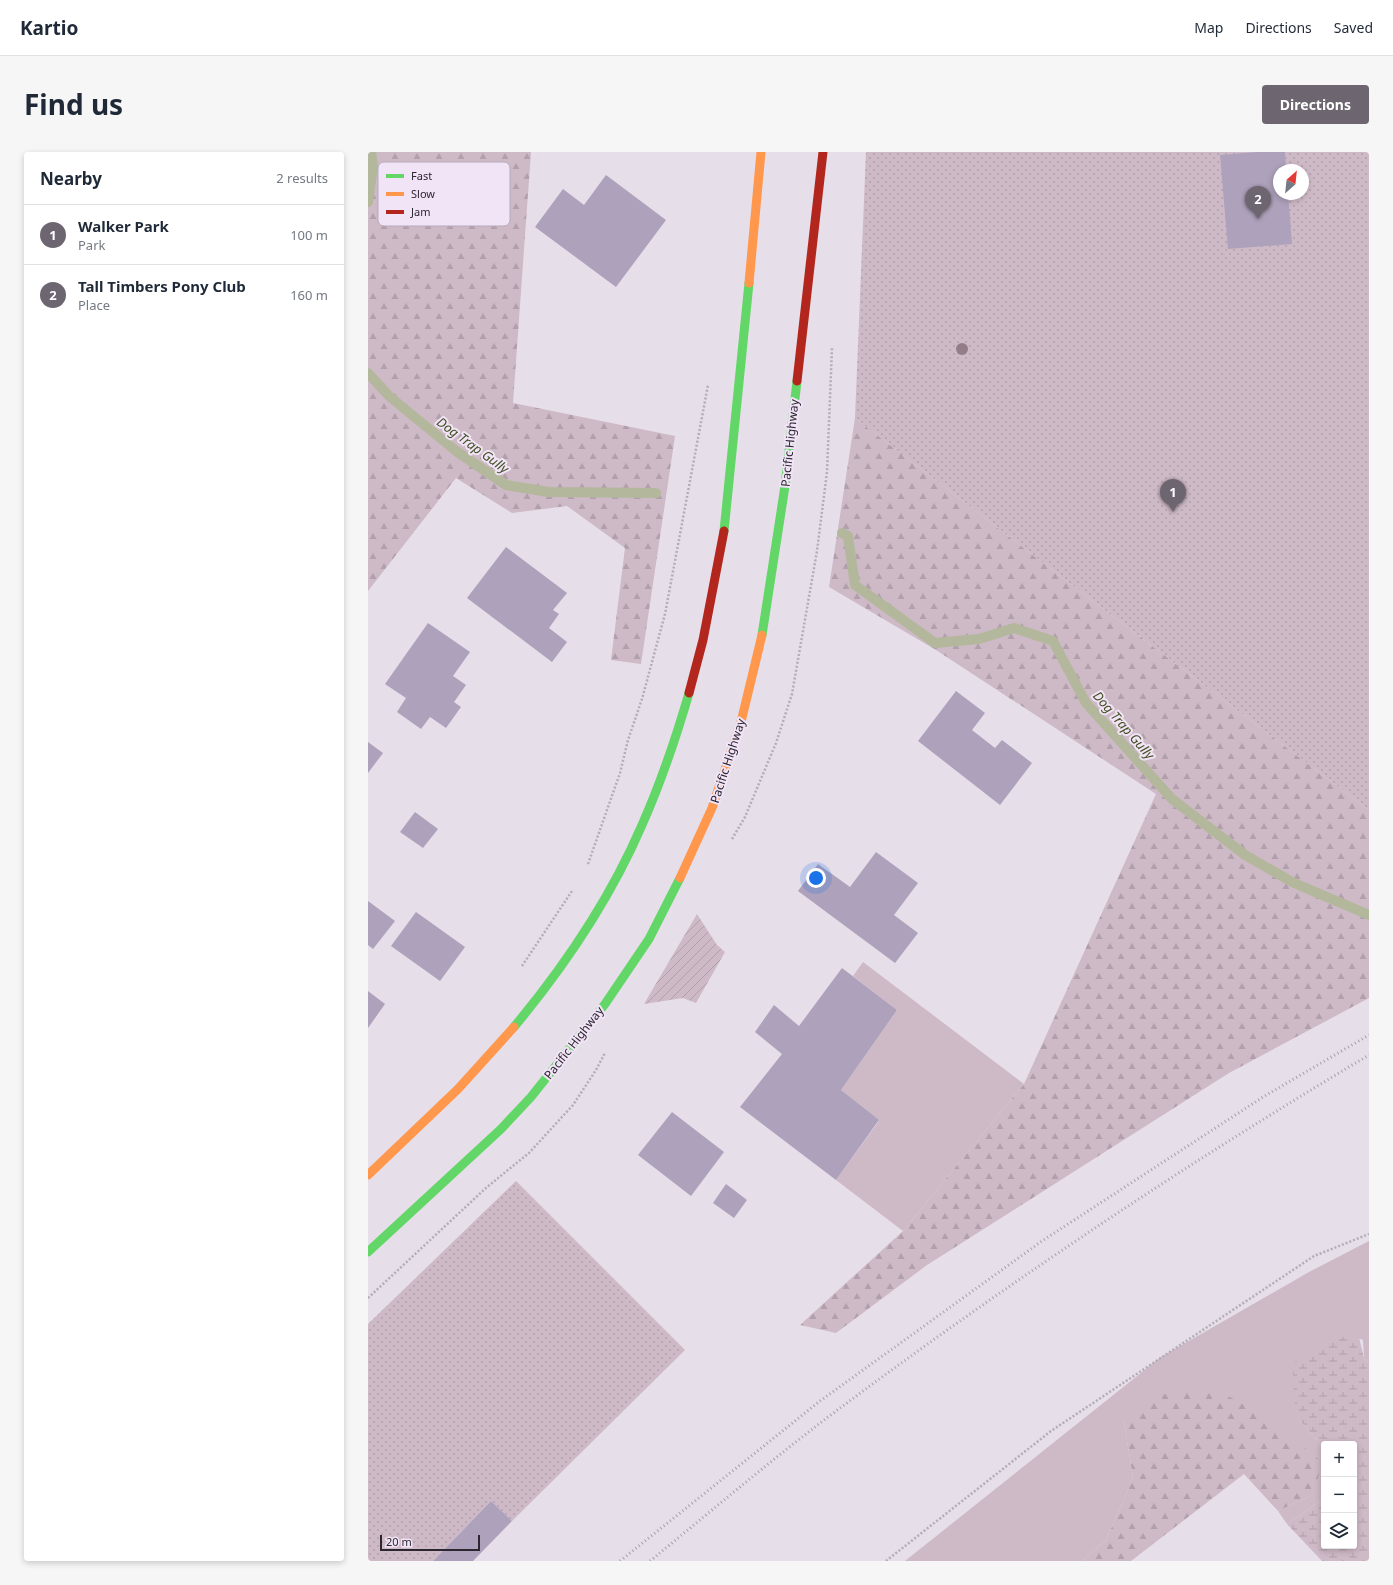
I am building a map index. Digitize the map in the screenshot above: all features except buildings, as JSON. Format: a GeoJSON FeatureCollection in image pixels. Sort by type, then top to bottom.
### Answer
{"type":"FeatureCollection","features":[{"type":"Feature","properties":{"kind":"main road"},"geometry":{"type":"LineString","coordinates":[[368,1175],[449,1099],[488,1058],[565,958],[597,911],[623,864],[668,763],[690,697],[722,542],[761,152]]}},
{"type":"Feature","properties":{"kind":"main road","name":"Pacific Highway"},"geometry":{"type":"LineString","coordinates":[[368,1252],[501,1129],[531,1097],[564,1057],[605,1004],[649,939],[677,885],[712,808],[741,722],[764,626],[785,486],[823,152]]}},
{"type":"Feature","properties":{"kind":"path"},"geometry":{"type":"LineString","coordinates":[[587,869],[620,773],[628,740],[642,699],[665,614],[709,380]]}},
{"type":"Feature","properties":{"kind":"path"},"geometry":{"type":"LineString","coordinates":[[517,973],[574,889]]}},
{"type":"Feature","properties":{"kind":"path"},"geometry":{"type":"LineString","coordinates":[[886,1561],[1051,1431],[1314,1256],[1369,1234]]}},
{"type":"Feature","properties":{"kind":"green space"},"geometry":{"type":"Polygon","coordinates":[[[368,152],[531,152],[513,403],[675,436],[641,664],[611,660],[625,548],[567,506],[512,513],[456,478],[368,591],[368,152]]]}},
{"type":"Feature","properties":{"kind":"green space"},"geometry":{"type":"Polygon","coordinates":[[[866,152],[1369,152],[1369,810],[1098,605],[855,418],[866,152]]]}},
{"type":"Feature","properties":{"kind":"green space"},"geometry":{"type":"Polygon","coordinates":[[[855,418],[1098,605],[1369,810],[1369,998],[1229,1073],[927,1265],[836,1333],[800,1325],[903,1231],[1024,1084],[1156,794],[936,650],[829,587],[855,418]]]}},
{"type":"Feature","properties":{"kind":"green space"},"geometry":{"type":"Polygon","coordinates":[[[697,914],[717,945],[725,952],[696,1003],[683,998],[644,1004],[697,914]]]}},
{"type":"Feature","properties":{"kind":"green space"},"geometry":{"type":"Polygon","coordinates":[[[863,962],[1024,1084],[903,1231],[836,1180],[879,1121],[841,1090],[897,1010],[853,976],[863,962]]]}},
{"type":"Feature","properties":{"kind":"green space"},"geometry":{"type":"Polygon","coordinates":[[[516,1181],[685,1350],[512,1521],[491,1501],[433,1561],[368,1561],[368,1324],[516,1181]]]}},
{"type":"Feature","properties":{"kind":"green space"},"geometry":{"type":"Polygon","coordinates":[[[1369,1241],[1369,1363],[1364,1358],[1363,1340],[1349,1335],[1296,1416],[1321,1445],[1321,1501],[1287,1524],[1278,1511],[1312,1495],[1124,1421],[1133,1478],[1106,1540],[1082,1561],[905,1561],[1161,1357],[1309,1272],[1369,1241]]]}},
{"type":"Feature","properties":{"kind":"green space"},"geometry":{"type":"Polygon","coordinates":[[[1349,1334],[1359,1338],[1364,1358],[1369,1363],[1369,1561],[1322,1561],[1287,1524],[1321,1501],[1321,1549],[1357,1549],[1357,1441],[1321,1441],[1321,1445],[1296,1416],[1292,1363],[1349,1334]]]}},
{"type":"Feature","properties":{"kind":"green space"},"geometry":{"type":"Polygon","coordinates":[[[1219,1391],[1259,1413],[1321,1461],[1321,1469],[1312,1495],[1278,1511],[1244,1474],[1131,1561],[1082,1561],[1106,1540],[1133,1478],[1124,1421],[1164,1394],[1219,1391]]]}},
{"type":"Feature","properties":{"kind":"waterway","name":"Dog Trap Gully"},"geometry":{"type":"LineString","coordinates":[[368,202],[373,166],[371,152]]}},
{"type":"Feature","properties":{"kind":"waterway","name":"Dog Trap Gully"},"geometry":{"type":"LineString","coordinates":[[368,373],[389,396],[456,451],[506,485],[549,492],[656,493]]}},
{"type":"Feature","properties":{"kind":"waterway","name":"Dog Trap Gully"},"geometry":{"type":"LineString","coordinates":[[842,533],[848,536],[855,585],[935,643],[979,639],[1014,628],[1053,641],[1086,703],[1172,799],[1245,855],[1294,883],[1369,915]]}},
{"type":"Feature","properties":{"kind":"railway"},"geometry":{"type":"LineString","coordinates":[[620,1561],[820,1401],[1042,1241],[1263,1097],[1369,1035]]}},
{"type":"Feature","properties":{"kind":"railway"},"geometry":{"type":"LineString","coordinates":[[650,1561],[763,1468],[832,1414],[963,1319],[1096,1227],[1163,1183],[1231,1139],[1369,1055]]}},
{"type":"Feature","properties":{"kind":"traffic: fast"},"geometry":{"type":"LineString","coordinates":[[724,531],[749,283]]}},
{"type":"Feature","properties":{"kind":"traffic: fast"},"geometry":{"type":"LineString","coordinates":[[762,635],[785,486],[797,381]]}},
{"type":"Feature","properties":{"kind":"traffic: fast"},"geometry":{"type":"LineString","coordinates":[[514,1027],[568,956],[601,905],[630,852],[656,793],[689,693]]}},
{"type":"Feature","properties":{"kind":"traffic: fast"},"geometry":{"type":"LineString","coordinates":[[368,1252],[501,1129],[531,1097],[605,1004],[649,939],[680,878]]}},
{"type":"Feature","properties":{"kind":"traffic: slow"},"geometry":{"type":"LineString","coordinates":[[749,283],[761,152]]}},
{"type":"Feature","properties":{"kind":"traffic: slow"},"geometry":{"type":"LineString","coordinates":[[680,878],[712,808],[741,722],[762,635]]}},
{"type":"Feature","properties":{"kind":"traffic: slow"},"geometry":{"type":"LineString","coordinates":[[368,1175],[458,1089],[514,1027]]}},
{"type":"Feature","properties":{"kind":"traffic: jam"},"geometry":{"type":"LineString","coordinates":[[797,381],[823,152]]}},
{"type":"Feature","properties":{"kind":"traffic: jam"},"geometry":{"type":"LineString","coordinates":[[689,693],[703,640],[724,531]]}},
{"type":"Feature","properties":{"kind":"place","name":"Tall Timbers Pony Club"},"geometry":{"type":"Point","coordinates":[1258,219]}},
{"type":"Feature","properties":{"kind":"place","name":"Walker Park"},"geometry":{"type":"Point","coordinates":[1173,512]}}]}
